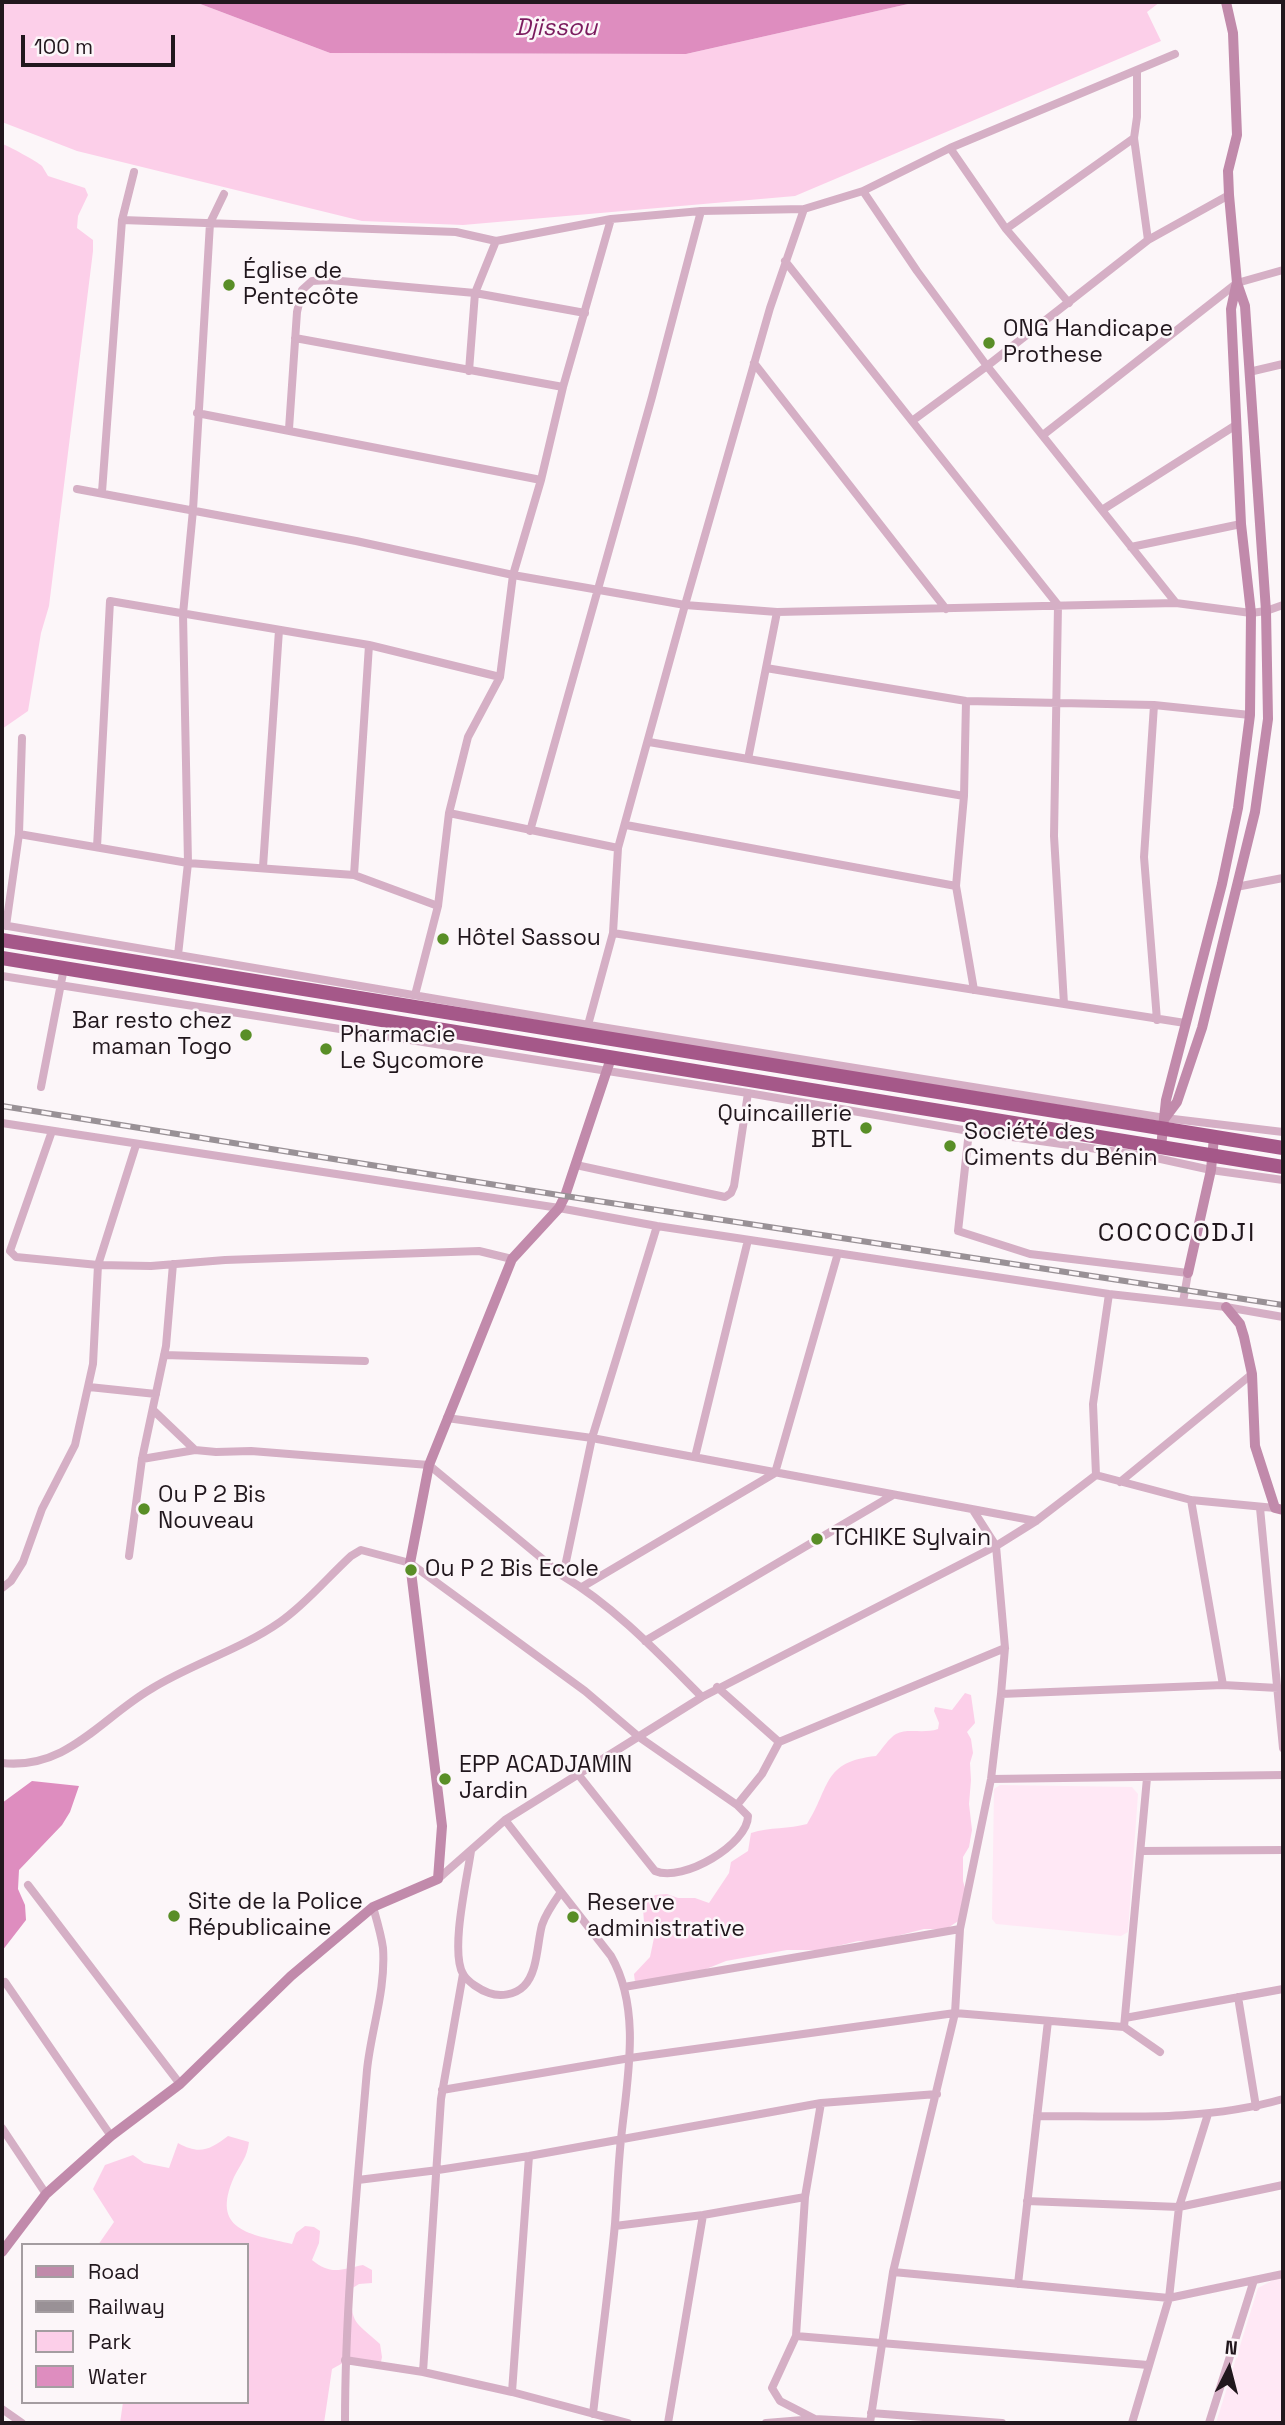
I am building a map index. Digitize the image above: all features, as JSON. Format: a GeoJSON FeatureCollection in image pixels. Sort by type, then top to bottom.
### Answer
{"type":"FeatureCollection","features":[{"type":"Feature","properties":{"kind":"highway"},"geometry":{"type":"LineString","coordinates":[[3,930],[1164,1124],[1214,1137],[1283,1148]]}},
{"type":"Feature","properties":{"kind":"highway"},"geometry":{"type":"LineString","coordinates":[[2,958],[609,1064],[1212,1163],[1283,1167]]}},
{"type":"Feature","properties":{"kind":"street"},"geometry":{"type":"LineString","coordinates":[[1164,1124],[1177,1102],[1202,1028],[1255,812],[1268,719],[1266,611],[1245,306],[1237,283],[1229,195],[1228,171],[1237,135],[1233,33],[1226,2]]}},
{"type":"Feature","properties":{"kind":"street"},"geometry":{"type":"LineString","coordinates":[[121,220],[456,232],[496,241],[611,219],[701,211],[804,209],[863,191],[950,148],[1175,54]]}},
{"type":"Feature","properties":{"kind":"street"},"geometry":{"type":"LineString","coordinates":[[1137,70],[1134,138],[1148,240]]}},
{"type":"Feature","properties":{"kind":"street"},"geometry":{"type":"LineString","coordinates":[[1006,229],[1134,138]]}},
{"type":"Feature","properties":{"kind":"street"},"geometry":{"type":"LineString","coordinates":[[950,148],[1006,229],[1069,303]]}},
{"type":"Feature","properties":{"kind":"street"},"geometry":{"type":"LineString","coordinates":[[102,492],[121,220],[134,172]]}},
{"type":"Feature","properties":{"kind":"street"},"geometry":{"type":"LineString","coordinates":[[863,191],[917,271],[987,366],[1176,603]]}},
{"type":"Feature","properties":{"kind":"street"},"geometry":{"type":"LineString","coordinates":[[178,956],[188,863],[183,614],[193,510],[210,223],[224,194]]}},
{"type":"Feature","properties":{"kind":"street"},"geometry":{"type":"LineString","coordinates":[[912,421],[1148,240],[1229,195]]}},
{"type":"Feature","properties":{"kind":"street"},"geometry":{"type":"LineString","coordinates":[[588,1025],[613,933],[618,848],[754,363],[804,209]]}},
{"type":"Feature","properties":{"kind":"street"},"geometry":{"type":"LineString","coordinates":[[530,831],[652,397],[701,211]]}},
{"type":"Feature","properties":{"kind":"street"},"geometry":{"type":"LineString","coordinates":[[415,995],[438,906],[449,813],[468,737],[500,677],[513,575],[611,219]]}},
{"type":"Feature","properties":{"kind":"street"},"geometry":{"type":"LineString","coordinates":[[469,371],[475,293],[496,241]]}},
{"type":"Feature","properties":{"kind":"street"},"geometry":{"type":"LineString","coordinates":[[785,261],[1058,605],[1054,836],[1064,1004]]}},
{"type":"Feature","properties":{"kind":"street"},"geometry":{"type":"LineString","coordinates":[[1043,435],[1237,283],[1283,270]]}},
{"type":"Feature","properties":{"kind":"street"},"geometry":{"type":"LineString","coordinates":[[289,429],[295,338],[302,290],[312,281],[475,293],[585,313]]}},
{"type":"Feature","properties":{"kind":"street"},"geometry":{"type":"LineString","coordinates":[[2,976],[609,1064],[748,1093],[970,1131],[1160,1153],[1166,1100],[1236,821],[1250,715],[1251,613],[1241,524],[1231,309],[1237,283]]}},
{"type":"Feature","properties":{"kind":"street"},"geometry":{"type":"LineString","coordinates":[[295,338],[563,387]]}},
{"type":"Feature","properties":{"kind":"street"},"geometry":{"type":"LineString","coordinates":[[754,363],[946,609]]}},
{"type":"Feature","properties":{"kind":"street"},"geometry":{"type":"LineString","coordinates":[[1249,372],[1283,363]]}},
{"type":"Feature","properties":{"kind":"street"},"geometry":{"type":"LineString","coordinates":[[197,413],[541,480]]}},
{"type":"Feature","properties":{"kind":"street"},"geometry":{"type":"LineString","coordinates":[[1102,510],[1236,425]]}},
{"type":"Feature","properties":{"kind":"street"},"geometry":{"type":"LineString","coordinates":[[77,489],[356,541],[513,575],[685,605],[777,612],[1176,603],[1251,613],[1283,605]]}},
{"type":"Feature","properties":{"kind":"street"},"geometry":{"type":"LineString","coordinates":[[1131,547],[1241,524]]}},
{"type":"Feature","properties":{"kind":"street"},"geometry":{"type":"LineString","coordinates":[[97,847],[110,601],[369,645],[500,677]]}},
{"type":"Feature","properties":{"kind":"street"},"geometry":{"type":"LineString","coordinates":[[748,759],[777,612]]}},
{"type":"Feature","properties":{"kind":"street"},"geometry":{"type":"LineString","coordinates":[[263,867],[279,630]]}},
{"type":"Feature","properties":{"kind":"street"},"geometry":{"type":"LineString","coordinates":[[354,875],[369,645]]}},
{"type":"Feature","properties":{"kind":"street"},"geometry":{"type":"LineString","coordinates":[[766,668],[966,701],[1154,705],[1250,715]]}},
{"type":"Feature","properties":{"kind":"street"},"geometry":{"type":"LineString","coordinates":[[966,701],[964,796],[956,886],[974,990]]}},
{"type":"Feature","properties":{"kind":"street"},"geometry":{"type":"LineString","coordinates":[[1154,705],[1144,857],[1157,1020]]}},
{"type":"Feature","properties":{"kind":"street"},"geometry":{"type":"LineString","coordinates":[[22,738],[19,834],[3,930],[415,995],[1164,1124],[1283,1132]]}},
{"type":"Feature","properties":{"kind":"street"},"geometry":{"type":"LineString","coordinates":[[649,742],[964,796]]}},
{"type":"Feature","properties":{"kind":"street"},"geometry":{"type":"LineString","coordinates":[[449,813],[618,848]]}},
{"type":"Feature","properties":{"kind":"street"},"geometry":{"type":"LineString","coordinates":[[626,825],[956,886]]}},
{"type":"Feature","properties":{"kind":"street"},"geometry":{"type":"LineString","coordinates":[[19,834],[188,863],[354,875],[438,906]]}},
{"type":"Feature","properties":{"kind":"street"},"geometry":{"type":"LineString","coordinates":[[1236,887],[1283,878]]}},
{"type":"Feature","properties":{"kind":"street"},"geometry":{"type":"LineString","coordinates":[[613,933],[1185,1023]]}},
{"type":"Feature","properties":{"kind":"street"},"geometry":{"type":"LineString","coordinates":[[41,1087],[64,968]]}},
{"type":"Feature","properties":{"kind":"street"},"geometry":{"type":"LineString","coordinates":[[438,1878],[442,1826],[410,1563],[429,1465],[512,1259],[559,1208],[609,1064]]}},
{"type":"Feature","properties":{"kind":"street"},"geometry":{"type":"LineString","coordinates":[[576,1165],[725,1197],[731,1193],[734,1186],[748,1093]]}},
{"type":"Feature","properties":{"kind":"street"},"geometry":{"type":"LineString","coordinates":[[2,1123],[559,1208],[748,1240],[1108,1294],[1226,1307],[1283,1317]]}},
{"type":"Feature","properties":{"kind":"street"},"geometry":{"type":"LineString","coordinates":[[52,1131],[10,1251],[16,1257],[98,1265],[151,1266],[225,1260],[479,1251],[512,1259]]}},
{"type":"Feature","properties":{"kind":"street"},"geometry":{"type":"LineString","coordinates":[[970,1131],[958,1231],[1030,1254],[1188,1273]]}},
{"type":"Feature","properties":{"kind":"street"},"geometry":{"type":"LineString","coordinates":[[1183,1303],[1212,1163],[1214,1137]]}},
{"type":"Feature","properties":{"kind":"street"},"geometry":{"type":"LineString","coordinates":[[2,1588],[23,1562],[42,1509],[72,1454],[89,1388],[94,1353],[98,1265],[136,1144]]}},
{"type":"Feature","properties":{"kind":"street"},"geometry":{"type":"LineString","coordinates":[[1212,1163],[1283,1180]]}},
{"type":"Feature","properties":{"kind":"street"},"geometry":{"type":"LineString","coordinates":[[563,1576],[592,1438],[657,1226]]}},
{"type":"Feature","properties":{"kind":"street"},"geometry":{"type":"LineString","coordinates":[[695,1458],[748,1240]]}},
{"type":"Feature","properties":{"kind":"street"},"geometry":{"type":"LineString","coordinates":[[582,1587],[775,1472],[838,1253]]}},
{"type":"Feature","properties":{"kind":"street"},"geometry":{"type":"LineString","coordinates":[[129,1556],[142,1459],[164,1355],[173,1264]]}},
{"type":"Feature","properties":{"kind":"street"},"geometry":{"type":"LineString","coordinates":[[1096,1475],[1093,1404],[1108,1294]]}},
{"type":"Feature","properties":{"kind":"street"},"geometry":{"type":"LineString","coordinates":[[1096,1475],[1191,1500],[1279,1509],[1255,1446],[1252,1374],[1240,1324],[1226,1307]]}},
{"type":"Feature","properties":{"kind":"street"},"geometry":{"type":"LineString","coordinates":[[164,1355],[365,1362]]}},
{"type":"Feature","properties":{"kind":"street"},"geometry":{"type":"LineString","coordinates":[[1120,1482],[1252,1374]]}},
{"type":"Feature","properties":{"kind":"street"},"geometry":{"type":"LineString","coordinates":[[89,1388],[156,1394]]}},
{"type":"Feature","properties":{"kind":"street"},"geometry":{"type":"LineString","coordinates":[[153,1410],[195,1450]]}},
{"type":"Feature","properties":{"kind":"street"},"geometry":{"type":"LineString","coordinates":[[447,1418],[592,1438],[1036,1521]]}},
{"type":"Feature","properties":{"kind":"street"},"geometry":{"type":"LineString","coordinates":[[142,1459],[195,1450],[251,1451],[429,1465],[563,1576],[582,1587],[645,1641],[702,1697]]}},
{"type":"Feature","properties":{"kind":"street"},"geometry":{"type":"LineString","coordinates":[[2,2252],[46,2194],[111,2136],[180,2084],[291,1976],[373,1907],[438,1878],[505,1820],[718,1687],[996,1546],[1036,1521],[1096,1475]]}},
{"type":"Feature","properties":{"kind":"street"},"geometry":{"type":"LineString","coordinates":[[645,1641],[893,1495]]}},
{"type":"Feature","properties":{"kind":"street"},"geometry":{"type":"LineString","coordinates":[[1191,1500],[1223,1685]]}},
{"type":"Feature","properties":{"kind":"street"},"geometry":{"type":"LineString","coordinates":[[1260,1508],[1283,1748]]}},
{"type":"Feature","properties":{"kind":"street"},"geometry":{"type":"LineString","coordinates":[[870,2420],[893,2272],[955,2013],[960,1930],[991,1779],[1001,1694],[1005,1647],[996,1546],[972,1510]]}},
{"type":"Feature","properties":{"kind":"street"},"geometry":{"type":"LineString","coordinates":[[2,1763],[34,1763],[71,1749],[154,1686],[226,1652],[279,1622],[361,1550],[410,1563],[585,1691],[639,1737],[737,1805],[748,1816],[748,1821],[729,1846],[691,1871],[663,1875],[655,1871],[577,1773]]}},
{"type":"Feature","properties":{"kind":"street"},"geometry":{"type":"LineString","coordinates":[[737,1805],[762,1774],[779,1742],[1005,1647]]}},
{"type":"Feature","properties":{"kind":"street"},"geometry":{"type":"LineString","coordinates":[[1001,1694],[1223,1685],[1278,1688]]}},
{"type":"Feature","properties":{"kind":"street"},"geometry":{"type":"LineString","coordinates":[[718,1687],[779,1742]]}},
{"type":"Feature","properties":{"kind":"street"},"geometry":{"type":"LineString","coordinates":[[991,1779],[1283,1775]]}},
{"type":"Feature","properties":{"kind":"street"},"geometry":{"type":"LineString","coordinates":[[1125,2023],[1147,1778]]}},
{"type":"Feature","properties":{"kind":"street"},"geometry":{"type":"LineString","coordinates":[[505,1820],[611,1956],[624,1987],[630,2058],[615,2226],[593,2414]]}},
{"type":"Feature","properties":{"kind":"street"},"geometry":{"type":"LineString","coordinates":[[1141,1851],[1283,1850]]}},
{"type":"Feature","properties":{"kind":"street"},"geometry":{"type":"LineString","coordinates":[[423,2372],[442,2090],[463,1974],[458,1957],[459,1933],[471,1851]]}},
{"type":"Feature","properties":{"kind":"street"},"geometry":{"type":"LineString","coordinates":[[28,1885],[180,2084]]}},
{"type":"Feature","properties":{"kind":"street"},"geometry":{"type":"LineString","coordinates":[[463,1974],[486,1992],[497,1995],[506,1995],[523,1987],[531,1977],[545,1917],[561,1892]]}},
{"type":"Feature","properties":{"kind":"street"},"geometry":{"type":"LineString","coordinates":[[345,2423],[345,2360],[367,2067],[383,1970],[381,1939],[373,1907]]}},
{"type":"Feature","properties":{"kind":"street"},"geometry":{"type":"LineString","coordinates":[[624,1987],[960,1930]]}},
{"type":"Feature","properties":{"kind":"street"},"geometry":{"type":"LineString","coordinates":[[5,1982],[111,2136]]}},
{"type":"Feature","properties":{"kind":"street"},"geometry":{"type":"LineString","coordinates":[[442,2090],[630,2058],[955,2013],[1048,2021],[1125,2023],[1283,1989]]}},
{"type":"Feature","properties":{"kind":"street"},"geometry":{"type":"LineString","coordinates":[[1238,1997],[1256,2107]]}},
{"type":"Feature","properties":{"kind":"street"},"geometry":{"type":"LineString","coordinates":[[1018,2284],[1048,2021]]}},
{"type":"Feature","properties":{"kind":"street"},"geometry":{"type":"LineString","coordinates":[[1125,2023],[1160,2052]]}},
{"type":"Feature","properties":{"kind":"street"},"geometry":{"type":"LineString","coordinates":[[358,2180],[529,2156],[821,2103],[937,2094]]}},
{"type":"Feature","properties":{"kind":"street"},"geometry":{"type":"LineString","coordinates":[[1037,2116],[1208,2114],[1256,2107],[1283,2099]]}},
{"type":"Feature","properties":{"kind":"street"},"geometry":{"type":"LineString","coordinates":[[814,2419],[780,2401],[772,2388],[796,2336],[805,2197],[821,2103]]}},
{"type":"Feature","properties":{"kind":"street"},"geometry":{"type":"LineString","coordinates":[[1132,2423],[1170,2298],[1179,2207],[1208,2114]]}},
{"type":"Feature","properties":{"kind":"street"},"geometry":{"type":"LineString","coordinates":[[2,2128],[46,2194]]}},
{"type":"Feature","properties":{"kind":"street"},"geometry":{"type":"LineString","coordinates":[[512,2392],[529,2156]]}},
{"type":"Feature","properties":{"kind":"street"},"geometry":{"type":"LineString","coordinates":[[1027,2200],[1179,2207],[1283,2185]]}},
{"type":"Feature","properties":{"kind":"street"},"geometry":{"type":"LineString","coordinates":[[615,2226],[703,2215],[805,2197]]}},
{"type":"Feature","properties":{"kind":"street"},"geometry":{"type":"LineString","coordinates":[[668,2423],[703,2215]]}},
{"type":"Feature","properties":{"kind":"street"},"geometry":{"type":"LineString","coordinates":[[893,2272],[1170,2298],[1283,2274]]}},
{"type":"Feature","properties":{"kind":"street"},"geometry":{"type":"LineString","coordinates":[[1209,2423],[1254,2280]]}},
{"type":"Feature","properties":{"kind":"street"},"geometry":{"type":"LineString","coordinates":[[796,2336],[1149,2365]]}},
{"type":"Feature","properties":{"kind":"street"},"geometry":{"type":"LineString","coordinates":[[345,2360],[423,2372],[628,2423]]}},
{"type":"Feature","properties":{"kind":"street"},"geometry":{"type":"LineString","coordinates":[[2,2409],[22,2423]]}},
{"type":"Feature","properties":{"kind":"street"},"geometry":{"type":"LineString","coordinates":[[766,2423],[814,2419],[1002,2423]]}},
{"type":"Feature","properties":{"kind":"shaded area"},"geometry":{"type":"Polygon","coordinates":[[[1000,1785],[1132,1787],[1138,1794],[1128,1932],[1121,1936],[996,1924],[992,1919],[994,1789],[1000,1785]]]}},
{"type":"Feature","properties":{"kind":"shaded area"},"geometry":{"type":"Polygon","coordinates":[[[1283,2275],[1283,2423],[1216,2423],[1258,2288],[1283,2275]]]}},
{"type":"Feature","properties":{"kind":"green space"},"geometry":{"type":"Polygon","coordinates":[[[2,2],[195,2],[330,53],[686,54],[917,2],[1160,2],[1147,12],[1161,41],[795,196],[463,225],[362,221],[77,151],[2,122],[2,2]]]}},
{"type":"Feature","properties":{"kind":"green space"},"geometry":{"type":"Polygon","coordinates":[[[2,144],[42,166],[48,176],[85,188],[88,195],[78,216],[77,228],[93,240],[93,251],[49,606],[41,633],[28,711],[2,729],[2,144]]]}},
{"type":"Feature","properties":{"kind":"green space"},"geometry":{"type":"Polygon","coordinates":[[[965,1693],[971,1695],[975,1723],[967,1732],[973,1753],[970,1763],[969,1804],[972,1830],[969,1847],[963,1857],[966,1892],[963,1918],[946,1929],[924,1929],[873,1942],[858,1941],[821,1950],[787,1950],[726,1961],[701,1971],[635,1982],[634,1974],[650,1957],[655,1933],[644,1923],[643,1907],[655,1895],[695,1898],[709,1903],[729,1873],[731,1862],[748,1851],[751,1833],[807,1824],[830,1778],[837,1770],[859,1759],[876,1756],[896,1734],[938,1729],[935,1707],[952,1710],[965,1693]]]}},
{"type":"Feature","properties":{"kind":"green space"},"geometry":{"type":"Polygon","coordinates":[[[228,2136],[249,2142],[228,2195],[227,2209],[238,2227],[249,2233],[292,2244],[296,2233],[305,2226],[314,2227],[320,2231],[319,2243],[312,2260],[331,2270],[363,2265],[372,2270],[372,2283],[359,2284],[351,2289],[351,2301],[356,2321],[380,2344],[380,2367],[350,2359],[332,2369],[324,2423],[120,2423],[123,2404],[248,2404],[248,2243],[99,2243],[114,2222],[93,2189],[105,2165],[133,2155],[144,2163],[169,2168],[178,2143],[198,2150],[216,2145],[228,2136]]]}},
{"type":"Feature","properties":{"kind":"water","name":"Djissou"},"geometry":{"type":"Polygon","coordinates":[[[195,2],[917,2],[686,54],[330,53],[195,2]]]}},
{"type":"Feature","properties":{"kind":"water"},"geometry":{"type":"Polygon","coordinates":[[[32,1781],[79,1786],[70,1812],[62,1825],[19,1870],[18,1889],[25,1905],[26,1920],[2,1951],[2,1803],[32,1781]]]}},
{"type":"Feature","properties":{"kind":"railway"},"geometry":{"type":"LineString","coordinates":[[2,1106],[565,1196],[1283,1305]]}},
{"type":"Feature","properties":{"kind":"place","name":"Église de Pentecôte"},"geometry":{"type":"Point","coordinates":[229,285]}},
{"type":"Feature","properties":{"kind":"place","name":"ONG Handicape Prothese"},"geometry":{"type":"Point","coordinates":[989,343]}},
{"type":"Feature","properties":{"kind":"place","name":"Hôtel Sassou"},"geometry":{"type":"Point","coordinates":[443,939]}},
{"type":"Feature","properties":{"kind":"place","name":"Bar resto chez maman Togo"},"geometry":{"type":"Point","coordinates":[246,1035]}},
{"type":"Feature","properties":{"kind":"place","name":"Pharmacie Le Sycomore"},"geometry":{"type":"Point","coordinates":[326,1049]}},
{"type":"Feature","properties":{"kind":"place","name":"Quincaillerie BTL"},"geometry":{"type":"Point","coordinates":[866,1128]}},
{"type":"Feature","properties":{"kind":"place","name":"Société des Ciments du Bénin"},"geometry":{"type":"Point","coordinates":[950,1146]}},
{"type":"Feature","properties":{"kind":"place","name":"Ou P 2 Bis Nouveau"},"geometry":{"type":"Point","coordinates":[144,1509]}},
{"type":"Feature","properties":{"kind":"place","name":"TCHIKE Sylvain"},"geometry":{"type":"Point","coordinates":[817,1539]}},
{"type":"Feature","properties":{"kind":"place","name":"Ou P 2 Bis Ecole"},"geometry":{"type":"Point","coordinates":[411,1570]}},
{"type":"Feature","properties":{"kind":"place","name":"EPP ACADJAMIN Jardin"},"geometry":{"type":"Point","coordinates":[445,1779]}},
{"type":"Feature","properties":{"kind":"place","name":"Site de la Police Républicaine"},"geometry":{"type":"Point","coordinates":[174,1916]}},
{"type":"Feature","properties":{"kind":"place","name":"Reserve administrative"},"geometry":{"type":"Point","coordinates":[573,1917]}},
{"type":"Feature","properties":{"kind":"district","name":"COCOCODJI"},"geometry":{"type":"Point","coordinates":[1177,1234]}}]}
